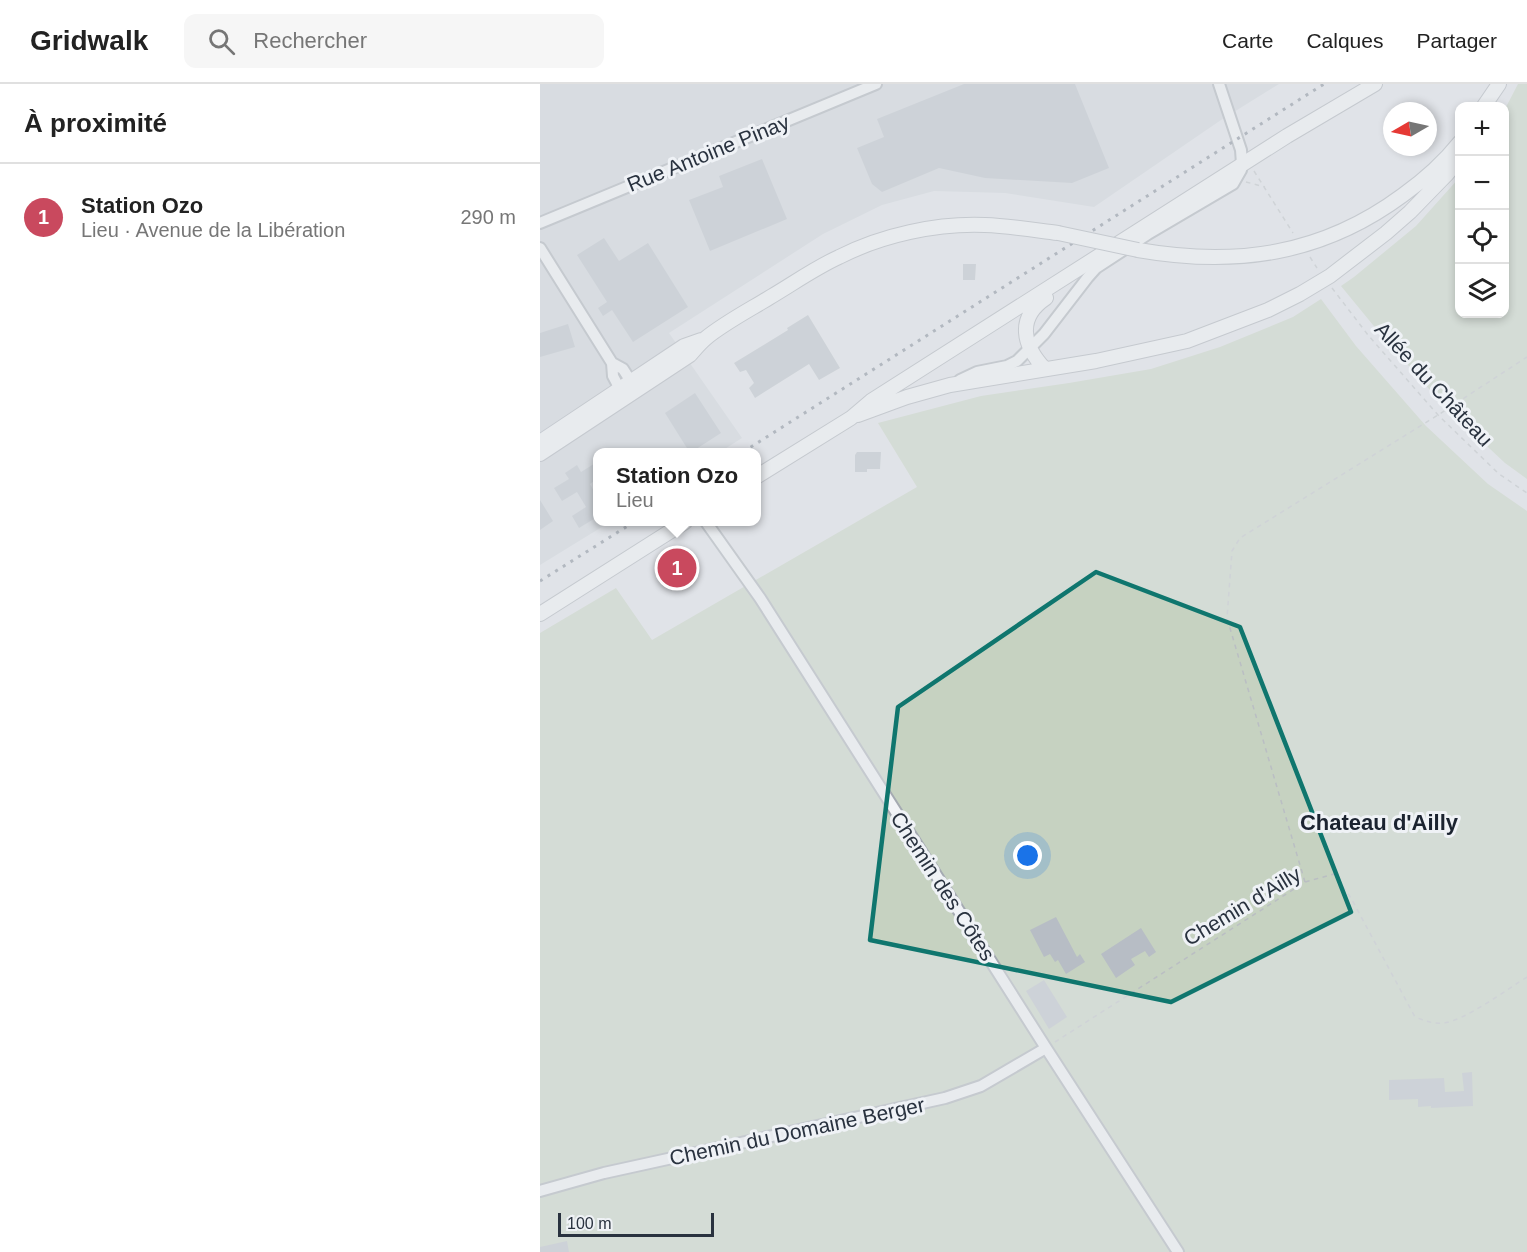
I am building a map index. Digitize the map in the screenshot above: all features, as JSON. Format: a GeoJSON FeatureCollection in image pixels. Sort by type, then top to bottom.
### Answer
{"type":"FeatureCollection","features":[{"type":"Feature","properties":{"kind":"street","name":"Rue Antoine Pinay"},"geometry":{"type":"LineString","coordinates":[[540,223],[876,84]]}},
{"type":"Feature","properties":{"kind":"street"},"geometry":{"type":"LineString","coordinates":[[950,385],[977,372],[1007,366],[1017,361],[1044,334],[1096,268],[1148,234],[1233,184],[1245,163],[1220,84]]}},
{"type":"Feature","properties":{"kind":"street"},"geometry":{"type":"LineString","coordinates":[[761,474],[850,418],[871,401],[1245,163],[1375,84]]}},
{"type":"Feature","properties":{"kind":"street"},"geometry":{"type":"LineString","coordinates":[[1487,102],[1499,84]]}},
{"type":"Feature","properties":{"kind":"street"},"geometry":{"type":"LineString","coordinates":[[540,454],[684,346],[706,338],[815,269],[866,245],[892,237],[934,229],[983,225],[1058,233],[1165,255],[1222,258],[1284,251],[1313,243],[1359,223],[1390,204],[1435,168],[1455,147]]}},
{"type":"Feature","properties":{"kind":"street"},"geometry":{"type":"LineString","coordinates":[[850,418],[907,397],[950,385],[1145,351],[1187,341],[1268,310],[1330,276],[1386,233],[1410,212],[1455,164]]}},
{"type":"Feature","properties":{"kind":"street"},"geometry":{"type":"LineString","coordinates":[[540,248],[612,363],[623,369],[628,390]]}},
{"type":"Feature","properties":{"kind":"street"},"geometry":{"type":"LineString","coordinates":[[1045,369],[1031,349],[1026,334],[1026,325],[1037,304],[1071,274]]}},
{"type":"Feature","properties":{"kind":"street"},"geometry":{"type":"LineString","coordinates":[[540,442],[628,390]]}},
{"type":"Feature","properties":{"kind":"street"},"geometry":{"type":"LineString","coordinates":[[540,614],[679,526]]}},
{"type":"Feature","properties":{"kind":"street","name":"Chemin des Côtes"},"geometry":{"type":"LineString","coordinates":[[709,526],[760,598],[1178,1252]]}},
{"type":"Feature","properties":{"kind":"street","name":"Chemin du Domaine Berger"},"geometry":{"type":"LineString","coordinates":[[540,1191],[604,1173],[964,1093],[981,1086],[1046,1048]]}},
{"type":"Feature","properties":{"kind":"path"},"geometry":{"type":"LineString","coordinates":[[1245,163],[1265,187],[1294,234]]}},
{"type":"Feature","properties":{"kind":"path"},"geometry":{"type":"LineString","coordinates":[[1233,184],[1242,182],[1265,187]]}},
{"type":"Feature","properties":{"kind":"path"},"geometry":{"type":"LineString","coordinates":[[1310,257],[1322,274]]}},
{"type":"Feature","properties":{"kind":"path","name":"Allée du Château"},"geometry":{"type":"LineString","coordinates":[[1329,285],[1368,335],[1438,415],[1499,474],[1527,493]]}},
{"type":"Feature","properties":{"kind":"path"},"geometry":{"type":"LineString","coordinates":[[1305,882],[1227,618],[1232,551],[1240,538],[1527,357]]}},
{"type":"Feature","properties":{"kind":"path","name":"Chemin d'Ailly"},"geometry":{"type":"LineString","coordinates":[[1046,1048],[1305,882],[1334,874],[1351,898],[1415,1017],[1431,1023],[1446,1023],[1464,1016],[1527,977]]}},
{"type":"Feature","properties":{"kind":"highlighted area"},"geometry":{"type":"Polygon","coordinates":[[[1096,572],[1240,627],[1351,912],[1171,1002],[870,940],[898,707],[1096,572]]]}},
{"type":"Feature","properties":{"kind":"shaded area"},"geometry":{"type":"Polygon","coordinates":[[[540,84],[1279,84],[1221,120],[1094,207],[1005,193],[934,191],[882,205],[823,234],[669,333],[742,438],[726,448],[593,448],[593,526],[603,526],[540,565],[540,84]]]}},
{"type":"Feature","properties":{"kind":"green space"},"geometry":{"type":"Polygon","coordinates":[[[1518,84],[1527,84],[1527,479],[1505,463],[1443,405],[1341,286],[1416,226],[1455,182],[1455,318],[1509,318],[1509,102],[1518,84]]]}},
{"type":"Feature","properties":{"kind":"green space"},"geometry":{"type":"Polygon","coordinates":[[[1321,299],[1356,346],[1426,426],[1488,484],[1527,511],[1527,1252],[540,1252],[540,633],[616,588],[652,640],[917,487],[878,423],[981,396],[1151,369],[1220,347],[1293,317],[1321,299]]]}},
{"type":"Feature","properties":{"kind":"building"},"geometry":{"type":"Polygon","coordinates":[[[964,84],[1075,84],[1109,168],[1072,183],[985,178],[939,168],[882,192],[872,184],[857,148],[884,137],[877,119],[964,84]]]}},
{"type":"Feature","properties":{"kind":"building"},"geometry":{"type":"Polygon","coordinates":[[[762,159],[787,219],[710,251],[689,200],[723,187],[719,176],[762,159]]]}},
{"type":"Feature","properties":{"kind":"building"},"geometry":{"type":"Polygon","coordinates":[[[604,238],[619,261],[648,243],[688,307],[633,342],[612,310],[603,316],[598,308],[607,302],[577,255],[604,238]]]}},
{"type":"Feature","properties":{"kind":"building"},"geometry":{"type":"Polygon","coordinates":[[[963,264],[976,264],[975,280],[963,280],[963,264]]]}},
{"type":"Feature","properties":{"kind":"building"},"geometry":{"type":"Polygon","coordinates":[[[808,315],[840,368],[819,380],[809,364],[755,398],[749,388],[754,383],[746,370],[740,372],[734,363],[808,315]]]}},
{"type":"Feature","properties":{"kind":"building"},"geometry":{"type":"Polygon","coordinates":[[[568,324],[575,347],[540,357],[540,333],[568,324]]]}},
{"type":"Feature","properties":{"kind":"building"},"geometry":{"type":"Polygon","coordinates":[[[695,393],[721,433],[698,448],[687,448],[665,413],[695,393]]]}},
{"type":"Feature","properties":{"kind":"building"},"geometry":{"type":"Polygon","coordinates":[[[857,452],[881,452],[880,469],[855,472],[857,452]]]}},
{"type":"Feature","properties":{"kind":"building"},"geometry":{"type":"Polygon","coordinates":[[[593,464],[593,482],[590,484],[593,490],[593,519],[579,528],[572,516],[586,507],[577,492],[562,501],[554,488],[569,479],[565,473],[577,465],[581,472],[593,464]]]}},
{"type":"Feature","properties":{"kind":"building"},"geometry":{"type":"Polygon","coordinates":[[[540,500],[553,521],[540,530],[540,500]]]}},
{"type":"Feature","properties":{"kind":"building"},"geometry":{"type":"Polygon","coordinates":[[[1056,917],[1077,957],[1080,954],[1085,962],[1066,974],[1058,960],[1055,962],[1050,954],[1044,957],[1030,930],[1056,917]]]}},
{"type":"Feature","properties":{"kind":"building"},"geometry":{"type":"Polygon","coordinates":[[[1141,928],[1156,952],[1149,957],[1145,951],[1131,959],[1135,965],[1116,978],[1101,954],[1141,928]]]}},
{"type":"Feature","properties":{"kind":"building"},"geometry":{"type":"Polygon","coordinates":[[[1044,980],[1067,1017],[1049,1029],[1026,991],[1044,980]]]}},
{"type":"Feature","properties":{"kind":"building"},"geometry":{"type":"Polygon","coordinates":[[[1472,1072],[1473,1106],[1431,1108],[1431,1106],[1418,1107],[1418,1099],[1389,1100],[1389,1080],[1444,1078],[1445,1092],[1464,1091],[1462,1073],[1472,1072]]]}},
{"type":"Feature","properties":{"kind":"building"},"geometry":{"type":"Polygon","coordinates":[[[567,1241],[569,1252],[540,1252],[540,1247],[567,1241]]]}},
{"type":"Feature","properties":{"kind":"railway"},"geometry":{"type":"LineString","coordinates":[[749,448],[1324,84]]}},
{"type":"Feature","properties":{"kind":"railway"},"geometry":{"type":"LineString","coordinates":[[540,581],[628,526]]}},
{"type":"Feature","properties":{"kind":"place","name":"Station Ozo"},"geometry":{"type":"Point","coordinates":[677,568]}},
{"type":"Feature","properties":{"kind":"district","name":"Chateau d'Ailly"},"geometry":{"type":"Point","coordinates":[1379,822]}}]}
